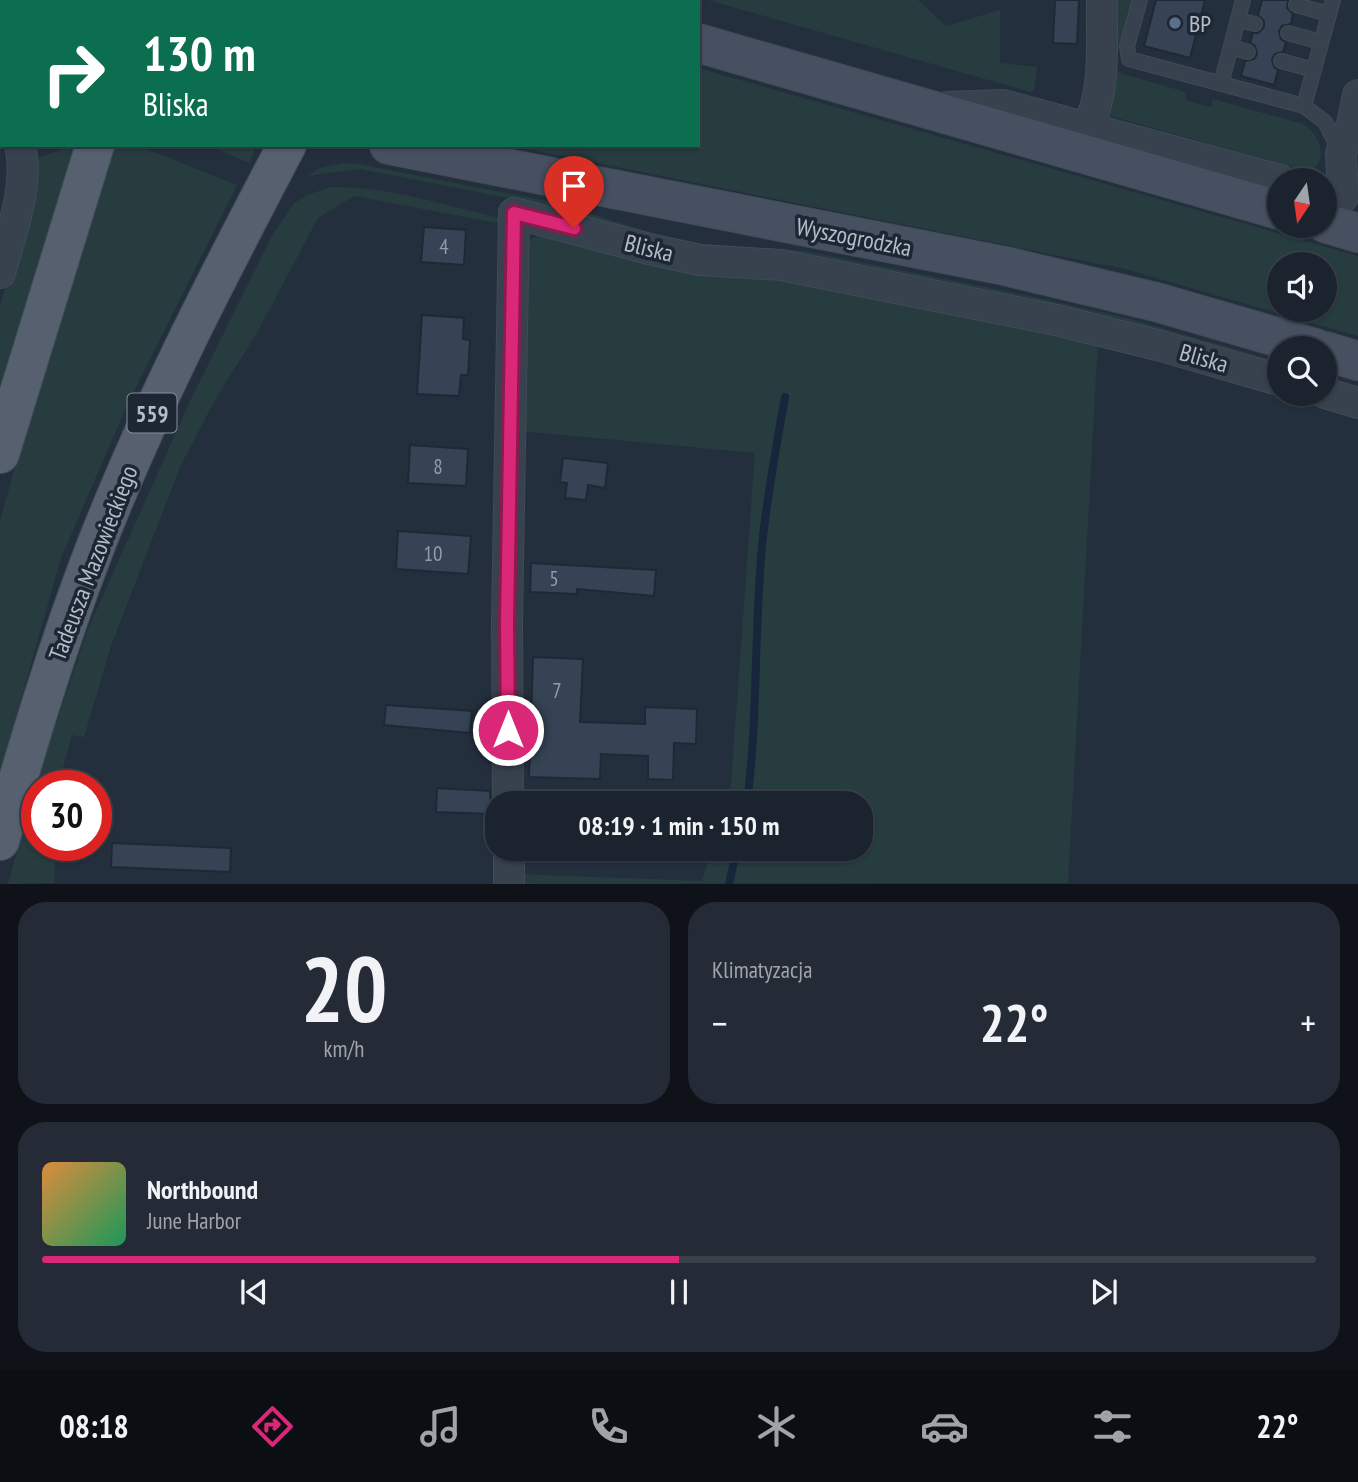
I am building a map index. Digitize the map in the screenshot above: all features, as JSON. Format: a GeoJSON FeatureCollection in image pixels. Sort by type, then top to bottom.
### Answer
{"type":"FeatureCollection","features":[{"type":"Feature","properties":{"kind":"main road"},"geometry":{"type":"LineString","coordinates":[[700,44],[1267,207]]}},
{"type":"Feature","properties":{"kind":"main road"},"geometry":{"type":"LineString","coordinates":[[0,454],[94,147]]}},
{"type":"Feature","properties":{"kind":"main road","name":"Tadeusza Mazowieckiego"},"geometry":{"type":"LineString","coordinates":[[0,841],[69,619],[118,491],[152,413],[285,147]]}},
{"type":"Feature","properties":{"kind":"main road","name":"Wyszogrodzka"},"geometry":{"type":"LineString","coordinates":[[399,147],[1005,266],[1156,302],[1274,336]]}},
{"type":"Feature","properties":{"kind":"main road"},"geometry":{"type":"LineString","coordinates":[[1338,204],[1358,233]]}},
{"type":"Feature","properties":{"kind":"main road"},"geometry":{"type":"LineString","coordinates":[[1337,354],[1358,360]]}},
{"type":"Feature","properties":{"kind":"street"},"geometry":{"type":"LineString","coordinates":[[1087,128],[1094,116],[1098,95],[1102,0]]}},
{"type":"Feature","properties":{"kind":"street"},"geometry":{"type":"LineString","coordinates":[[1338,204],[1341,153],[1352,124],[1358,95]]}},
{"type":"Feature","properties":{"kind":"street"},"geometry":{"type":"LineString","coordinates":[[925,108],[1003,105],[1267,176]]}},
{"type":"Feature","properties":{"kind":"street"},"geometry":{"type":"LineString","coordinates":[[0,273],[21,189],[20,147]]}},
{"type":"Feature","properties":{"kind":"street","name":"Bliska"},"geometry":{"type":"LineString","coordinates":[[508,791],[507,623],[514,213],[700,260],[781,265],[1056,320],[1267,377]]}},
{"type":"Feature","properties":{"kind":"street"},"geometry":{"type":"LineString","coordinates":[[1337,397],[1358,403]]}},
{"type":"Feature","properties":{"kind":"street"},"geometry":{"type":"LineString","coordinates":[[509,861],[509,884]]}},
{"type":"Feature","properties":{"kind":"lane"},"geometry":{"type":"LineString","coordinates":[[1140,0],[1127,46],[1129,59],[1304,106],[1325,122],[1341,153]]}},
{"type":"Feature","properties":{"kind":"lane"},"geometry":{"type":"LineString","coordinates":[[1221,84],[1243,0]]}},
{"type":"Feature","properties":{"kind":"lane"},"geometry":{"type":"LineString","coordinates":[[1296,5],[1331,7],[1304,106]]}},
{"type":"Feature","properties":{"kind":"lane"},"geometry":{"type":"LineString","coordinates":[[1238,20],[1255,24]]}},
{"type":"Feature","properties":{"kind":"lane"},"geometry":{"type":"LineString","coordinates":[[1288,33],[1321,42]]}},
{"type":"Feature","properties":{"kind":"lane"},"geometry":{"type":"LineString","coordinates":[[1231,47],[1248,52]]}},
{"type":"Feature","properties":{"kind":"lane"},"geometry":{"type":"LineString","coordinates":[[1281,61],[1314,70]]}},
{"type":"Feature","properties":{"kind":"green space"},"geometry":{"type":"Polygon","coordinates":[[[708,0],[918,0],[946,26],[1000,10],[1000,63],[1037,67],[1034,90],[1030,92],[708,0]]]}},
{"type":"Feature","properties":{"kind":"green space"},"geometry":{"type":"Polygon","coordinates":[[[1113,0],[1132,0],[1113,71],[1186,92],[1185,100],[1211,107],[1213,99],[1303,124],[1318,140],[1321,154],[1314,168],[1296,168],[1103,114],[1113,0]]]}},
{"type":"Feature","properties":{"kind":"green space"},"geometry":{"type":"Polygon","coordinates":[[[700,69],[1267,230],[1267,238],[1295,238],[1358,256],[1358,336],[1309,322],[1337,322],[1337,252],[1267,252],[1267,310],[1125,269],[517,147],[700,147],[700,69]]]}},
{"type":"Feature","properties":{"kind":"green space"},"geometry":{"type":"Polygon","coordinates":[[[72,147],[66,181],[0,386],[0,306],[23,228],[33,165],[39,158],[72,147]]]}},
{"type":"Feature","properties":{"kind":"green space"},"geometry":{"type":"Polygon","coordinates":[[[113,147],[141,147],[237,185],[128,403],[61,558],[0,773],[0,520],[113,147]]]}},
{"type":"Feature","properties":{"kind":"green space"},"geometry":{"type":"Polygon","coordinates":[[[213,147],[256,147],[249,163],[213,147]]]}},
{"type":"Feature","properties":{"kind":"green space"},"geometry":{"type":"Polygon","coordinates":[[[343,163],[552,202],[653,233],[651,238],[559,208],[359,169],[308,176],[319,168],[343,163]]]}},
{"type":"Feature","properties":{"kind":"green space"},"geometry":{"type":"Polygon","coordinates":[[[331,187],[374,190],[501,218],[502,224],[354,196],[318,218],[257,333],[215,400],[180,467],[111,646],[84,737],[72,735],[62,770],[40,770],[88,629],[190,401],[273,234],[294,203],[331,187]]]}},
{"type":"Feature","properties":{"kind":"green space"},"geometry":{"type":"Polygon","coordinates":[[[546,232],[698,272],[805,284],[1098,340],[1068,883],[516,884],[516,874],[702,881],[708,861],[873,861],[873,791],[729,791],[755,453],[520,431],[524,242],[546,232]]]}},
{"type":"Feature","properties":{"kind":"green space"},"geometry":{"type":"Polygon","coordinates":[[[716,245],[805,251],[1030,296],[1127,318],[1267,359],[1267,366],[714,250],[716,245]]]}},
{"type":"Feature","properties":{"kind":"green space"},"geometry":{"type":"Polygon","coordinates":[[[21,837],[21,861],[55,861],[54,883],[8,884],[21,837]]]}},
{"type":"Feature","properties":{"kind":"building"},"geometry":{"type":"Polygon","coordinates":[[[1055,0],[1079,0],[1077,44],[1053,43],[1055,0]]]}},
{"type":"Feature","properties":{"kind":"building","name":"BP"},"geometry":{"type":"Polygon","coordinates":[[[1156,0],[1205,0],[1190,58],[1144,46],[1156,0]]]}},
{"type":"Feature","properties":{"kind":"building"},"geometry":{"type":"Polygon","coordinates":[[[1262,0],[1288,0],[1287,8],[1293,14],[1291,24],[1282,26],[1279,31],[1281,39],[1286,42],[1283,52],[1275,54],[1272,59],[1278,70],[1274,85],[1241,76],[1245,61],[1254,59],[1257,54],[1255,46],[1250,43],[1253,33],[1258,33],[1264,27],[1264,21],[1258,15],[1262,0]]]}},
{"type":"Feature","properties":{"kind":"building"},"geometry":{"type":"Polygon","coordinates":[[[424,227],[466,230],[464,265],[421,262],[424,227]]]}},
{"type":"Feature","properties":{"kind":"building"},"geometry":{"type":"Polygon","coordinates":[[[422,315],[464,318],[463,339],[470,340],[468,375],[461,375],[459,396],[417,394],[422,315]]]}},
{"type":"Feature","properties":{"kind":"building"},"geometry":{"type":"Polygon","coordinates":[[[410,445],[468,449],[466,486],[408,483],[410,445]]]}},
{"type":"Feature","properties":{"kind":"building"},"geometry":{"type":"Polygon","coordinates":[[[563,458],[608,463],[605,488],[588,485],[586,500],[565,498],[567,483],[560,482],[563,458]]]}},
{"type":"Feature","properties":{"kind":"building"},"geometry":{"type":"Polygon","coordinates":[[[398,531],[471,536],[468,574],[396,569],[398,531]]]}},
{"type":"Feature","properties":{"kind":"building"},"geometry":{"type":"Polygon","coordinates":[[[531,563],[656,570],[654,596],[577,589],[577,594],[530,592],[531,563]]]}},
{"type":"Feature","properties":{"kind":"building"},"geometry":{"type":"Polygon","coordinates":[[[533,657],[583,659],[580,722],[645,724],[645,707],[697,709],[696,744],[674,743],[673,780],[648,779],[648,756],[601,754],[600,779],[529,777],[533,657]]]}},
{"type":"Feature","properties":{"kind":"building"},"geometry":{"type":"Polygon","coordinates":[[[386,705],[472,711],[470,733],[384,725],[386,705]]]}},
{"type":"Feature","properties":{"kind":"building"},"geometry":{"type":"Polygon","coordinates":[[[437,788],[490,791],[485,791],[485,814],[436,812],[437,788]]]}},
{"type":"Feature","properties":{"kind":"building"},"geometry":{"type":"Polygon","coordinates":[[[112,843],[231,848],[230,872],[111,867],[112,843]]]}},
{"type":"Feature","properties":{"kind":"waterway"},"geometry":{"type":"LineString","coordinates":[[748,791],[762,546],[785,397]]}},
{"type":"Feature","properties":{"kind":"waterway"},"geometry":{"type":"LineString","coordinates":[[729,884],[734,861]]}},
{"type":"Feature","properties":{"kind":"place","name":"BP"},"geometry":{"type":"Point","coordinates":[1175,23]}},
{"type":"Feature","properties":{"kind":"route"},"geometry":{"type":"LineString","coordinates":[[508,730],[507,623],[514,213],[574,228]]}}]}
